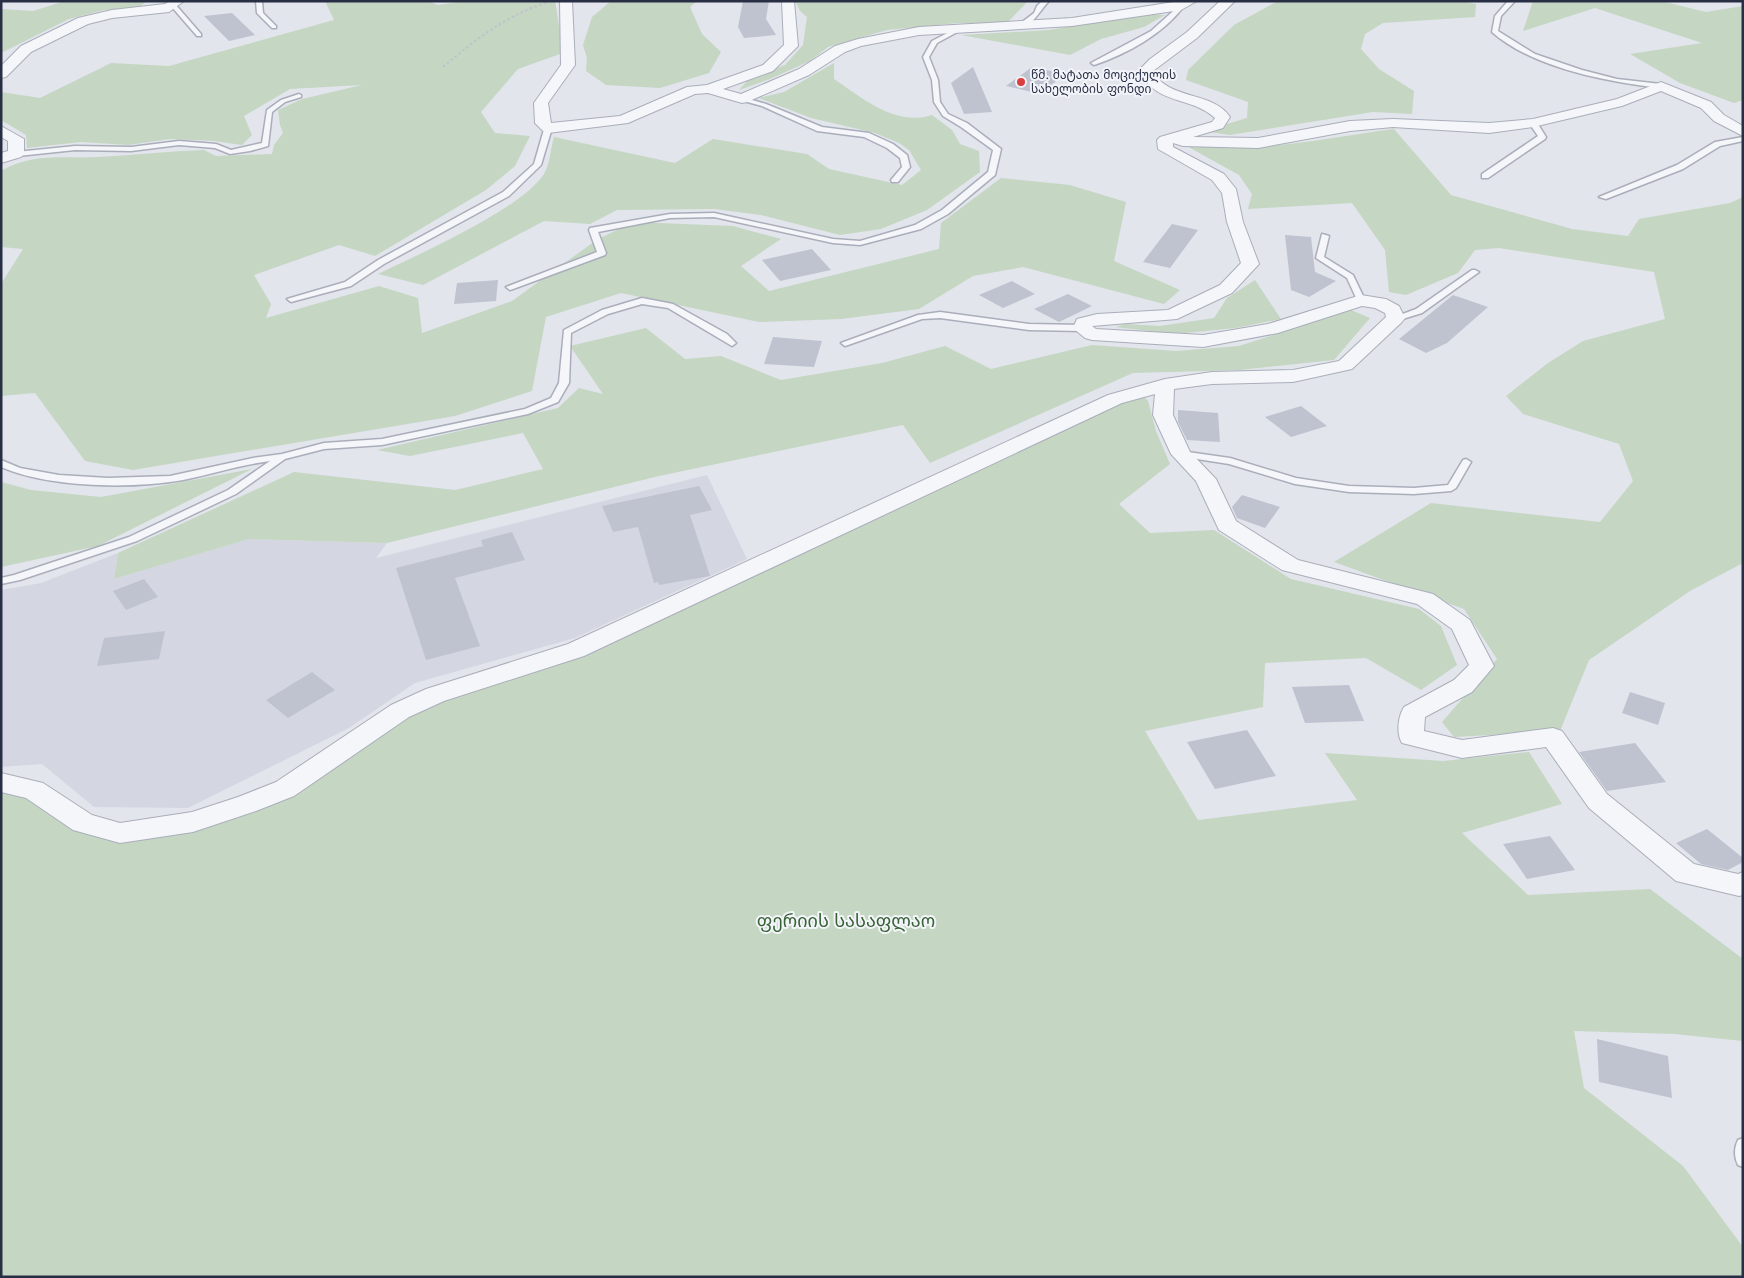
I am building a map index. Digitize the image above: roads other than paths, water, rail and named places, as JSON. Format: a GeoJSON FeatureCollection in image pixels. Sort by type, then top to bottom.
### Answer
{"type":"FeatureCollection","features":[{"type":"Feature","properties":{"kind":"street"},"geometry":{"type":"LineString","coordinates":[[566,1],[568,65],[542,103],[542,123],[548,128],[623,120],[692,90],[709,89],[768,68],[791,46],[788,1]]}},
{"type":"Feature","properties":{"kind":"street"},"geometry":{"type":"LineString","coordinates":[[1165,140],[1218,125],[1224,117],[1210,106],[1167,93],[1148,77],[1146,70],[1186,40],[1214,11],[1229,1]]}},
{"type":"Feature","properties":{"kind":"street"},"geometry":{"type":"LineString","coordinates":[[1,74],[26,49],[83,21],[112,14],[169,8],[176,3]]}},
{"type":"Feature","properties":{"kind":"street"},"geometry":{"type":"LineString","coordinates":[[709,89],[742,99],[804,72],[840,49],[858,43],[919,32],[1019,27],[1072,22],[1186,4]]}},
{"type":"Feature","properties":{"kind":"street"},"geometry":{"type":"LineString","coordinates":[[1165,140],[1258,143],[1350,126],[1384,123],[1423,123],[1489,128],[1533,123],[1622,102],[1661,86],[1706,105],[1719,118],[1743,132]]}},
{"type":"Feature","properties":{"kind":"street"},"geometry":{"type":"LineString","coordinates":[[1,130],[16,139],[8,156]]}},
{"type":"Feature","properties":{"kind":"street"},"geometry":{"type":"LineString","coordinates":[[1,782],[34,790],[82,823],[120,833],[193,822],[285,789],[408,707],[435,695],[576,650],[1115,399],[1165,385],[1212,378],[1293,376],[1345,365],[1396,318],[1393,310],[1380,303],[1361,300],[1272,329],[1203,341],[1092,334],[1082,328],[1082,323],[1097,319],[1171,315],[1226,289],[1250,264],[1236,222],[1230,192],[1218,178],[1166,149],[1165,140]]}},
{"type":"Feature","properties":{"kind":"street"},"geometry":{"type":"LineString","coordinates":[[1165,385],[1163,415],[1181,454],[1205,479],[1227,525],[1290,564],[1425,599],[1462,625],[1482,666],[1463,686],[1414,713],[1411,737],[1462,749],[1553,737],[1598,801],[1686,873],[1739,885],[1743,883]]}},
{"type":"Feature","properties":{"kind":"lane"},"geometry":{"type":"LineString","coordinates":[[259,1],[260,13],[274,27]]}},
{"type":"Feature","properties":{"kind":"lane"},"geometry":{"type":"LineString","coordinates":[[1019,27],[1037,14],[1040,6],[1046,1]]}},
{"type":"Feature","properties":{"kind":"lane"},"geometry":{"type":"LineString","coordinates":[[1512,1],[1498,16],[1495,32],[1533,55],[1617,81],[1661,86]]}},
{"type":"Feature","properties":{"kind":"lane"},"geometry":{"type":"LineString","coordinates":[[176,3],[199,35]]}},
{"type":"Feature","properties":{"kind":"lane"},"geometry":{"type":"LineString","coordinates":[[1094,63],[1118,52],[1158,27],[1174,16],[1186,4]]}},
{"type":"Feature","properties":{"kind":"lane"},"geometry":{"type":"LineString","coordinates":[[510,287],[602,253],[593,230],[670,216],[714,215],[833,241],[860,243],[918,227],[944,212],[992,173],[997,149],[964,125],[945,115],[937,102],[935,80],[926,57],[934,42],[959,29]]}},
{"type":"Feature","properties":{"kind":"lane"},"geometry":{"type":"LineString","coordinates":[[1,162],[8,156],[75,148],[131,150],[179,143],[216,146],[230,152],[250,149],[265,144],[269,111],[283,101],[299,96]]}},
{"type":"Feature","properties":{"kind":"lane"},"geometry":{"type":"LineString","coordinates":[[742,99],[820,129],[866,135],[890,146],[904,157],[906,167],[896,180]]}},
{"type":"Feature","properties":{"kind":"lane"},"geometry":{"type":"LineString","coordinates":[[1485,176],[1542,137],[1533,123]]}},
{"type":"Feature","properties":{"kind":"lane"},"geometry":{"type":"LineString","coordinates":[[291,300],[348,284],[381,262],[506,194],[537,166],[548,128]]}},
{"type":"Feature","properties":{"kind":"lane"},"geometry":{"type":"LineString","coordinates":[[1603,196],[1680,167],[1718,144],[1743,138]]}},
{"type":"Feature","properties":{"kind":"lane"},"geometry":{"type":"LineString","coordinates":[[1324,236],[1320,258],[1350,276],[1361,300]]}},
{"type":"Feature","properties":{"kind":"lane"},"geometry":{"type":"LineString","coordinates":[[1396,318],[1419,311],[1475,272]]}},
{"type":"Feature","properties":{"kind":"lane"},"geometry":{"type":"LineString","coordinates":[[1,463],[44,477],[128,481],[171,478],[260,458],[282,457],[324,446],[382,442],[528,410],[555,400],[564,383],[567,332],[605,312],[642,300],[670,306],[724,336],[732,343]]}},
{"type":"Feature","properties":{"kind":"lane"},"geometry":{"type":"LineString","coordinates":[[845,343],[922,317],[940,315],[1029,327],[1082,328]]}},
{"type":"Feature","properties":{"kind":"lane"},"geometry":{"type":"LineString","coordinates":[[1181,454],[1230,461],[1295,481],[1349,489],[1414,492],[1451,488],[1466,462]]}},
{"type":"Feature","properties":{"kind":"lane"},"geometry":{"type":"LineString","coordinates":[[1,580],[16,578],[133,539],[232,492],[282,457]]}},
{"type":"Feature","properties":{"kind":"lane"},"geometry":{"type":"LineString","coordinates":[[1743,1145],[1743,1160]]}},
{"type":"Feature","properties":{"kind":"place","name":"წმ. მატათა მოციქულის სახელობის ფონდი"},"geometry":{"type":"Point","coordinates":[1021,82]}},
{"type":"Feature","properties":{"kind":"park label","name":"ფერიის სასაფლაო"},"geometry":{"type":"Point","coordinates":[846,921]}}]}
